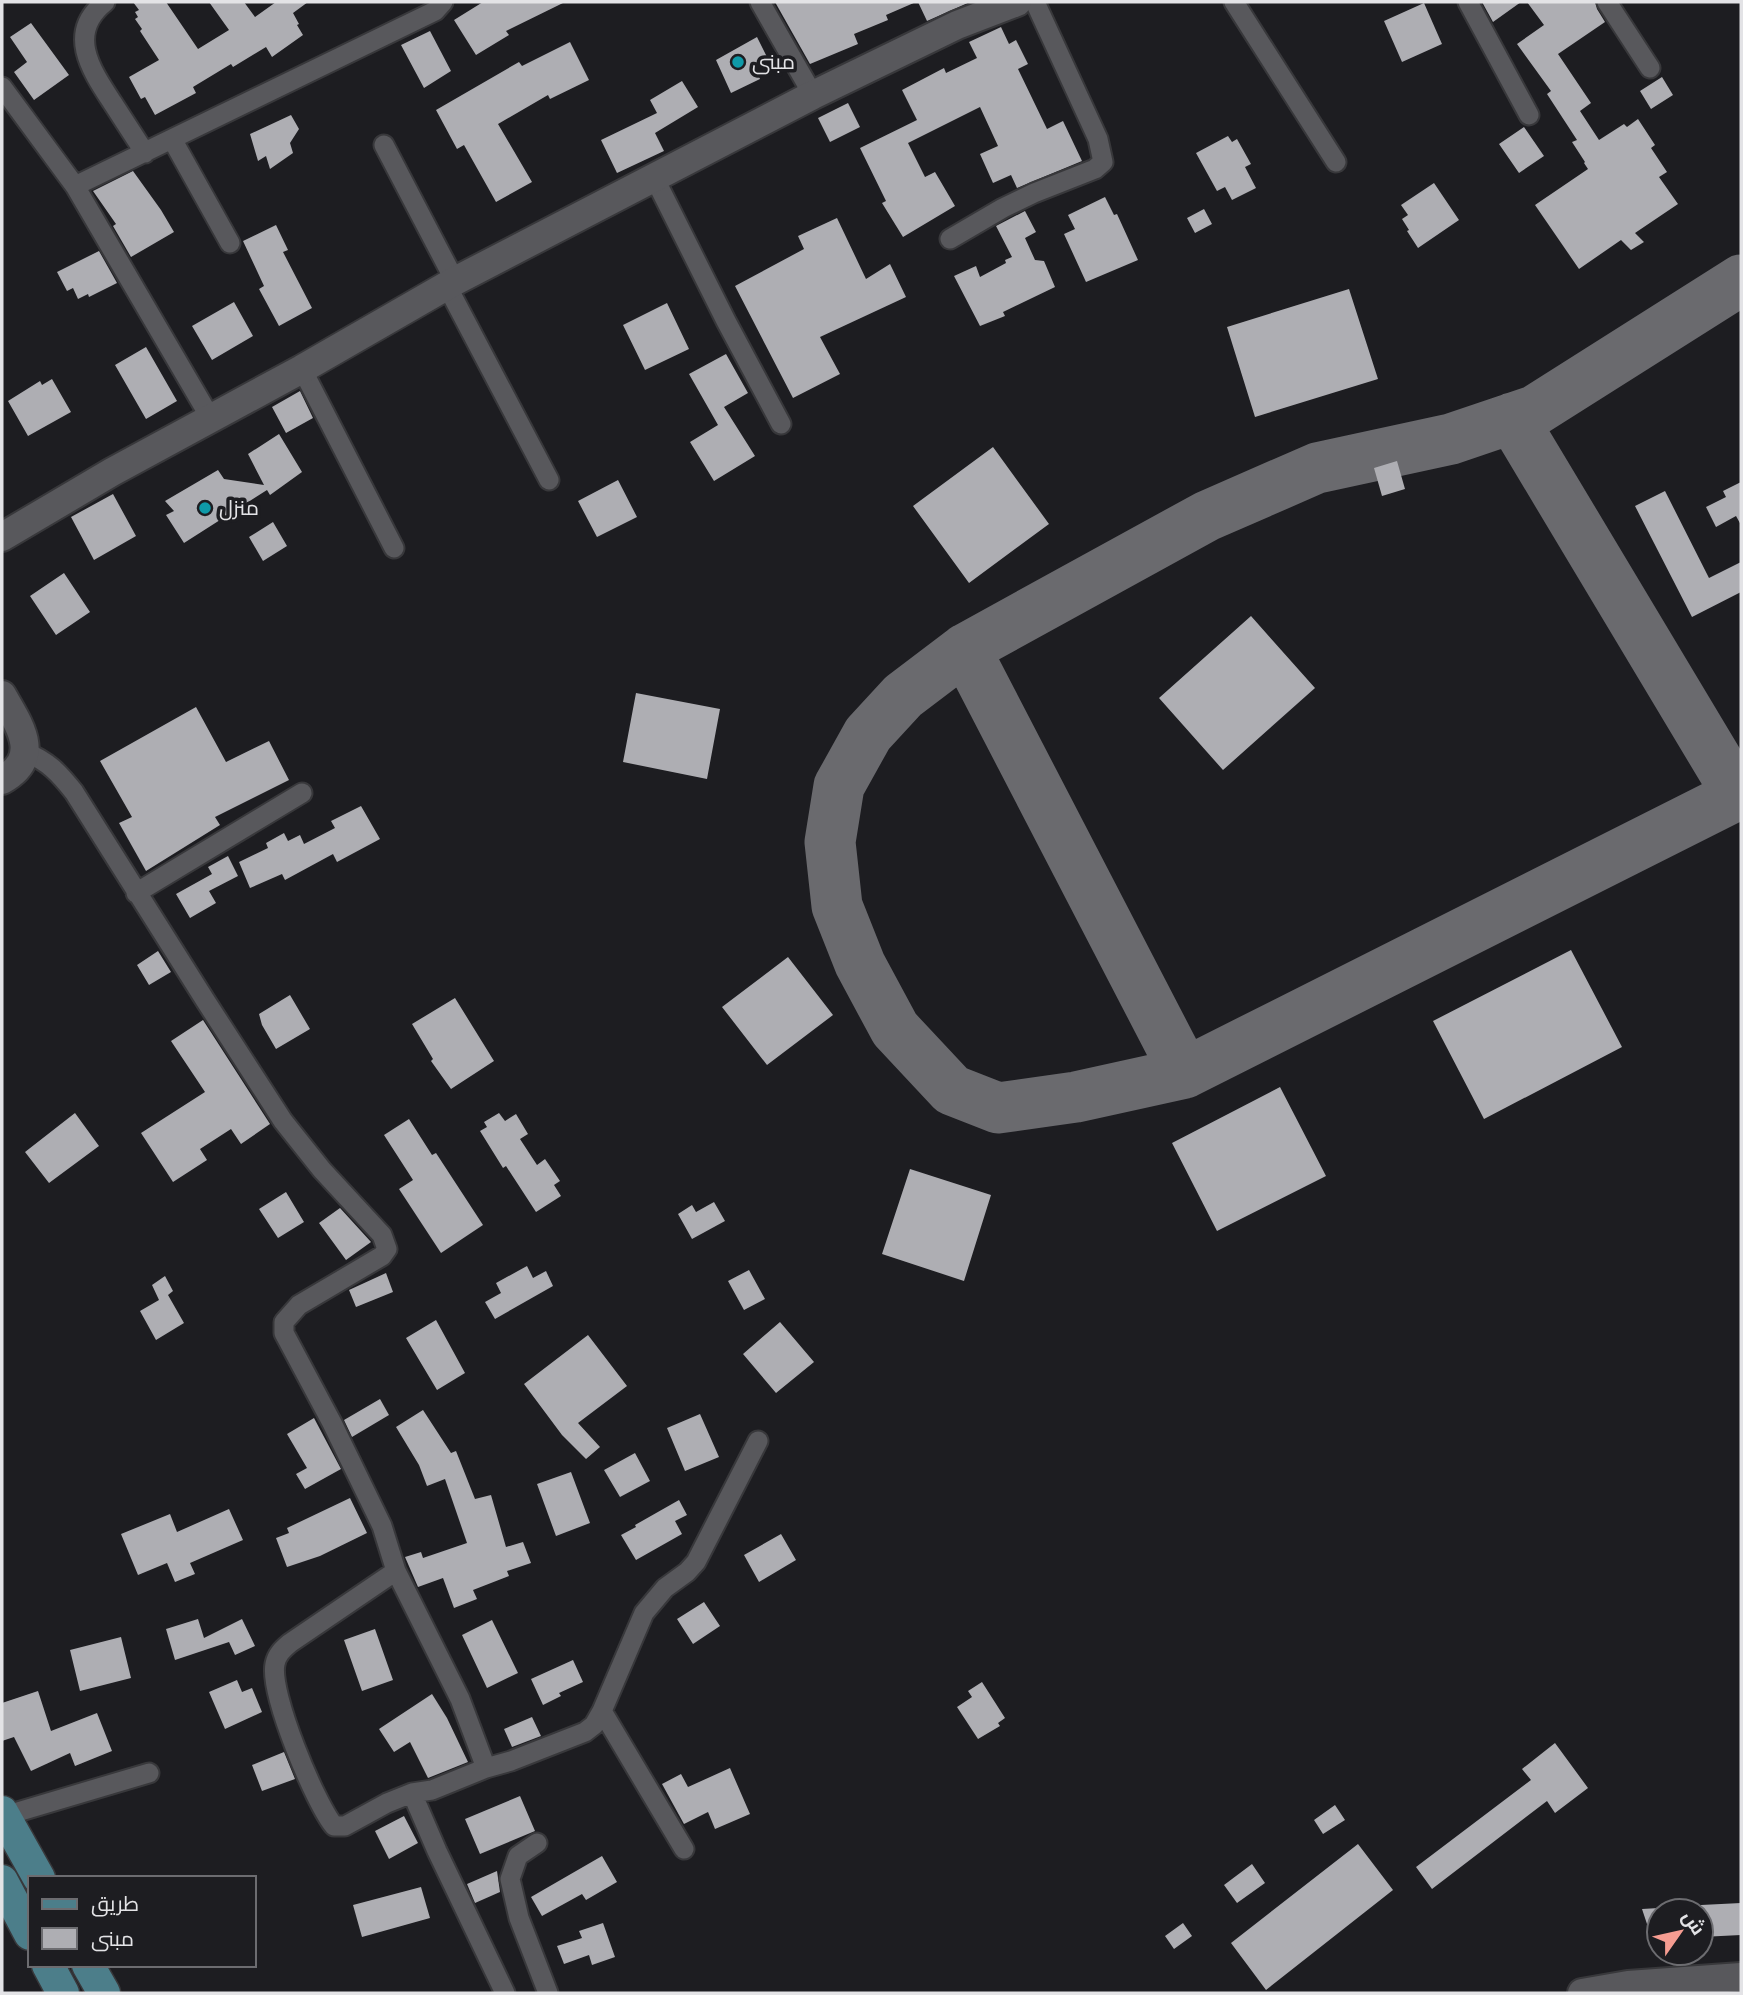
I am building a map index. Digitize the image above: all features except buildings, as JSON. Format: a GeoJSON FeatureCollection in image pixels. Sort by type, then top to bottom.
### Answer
{"type":"FeatureCollection","features":[{"type":"Feature","properties":{"kind":"main road"},"geometry":{"type":"LineString","coordinates":[[3,533],[451,284],[813,95],[957,25],[1017,2]]}},
{"type":"Feature","properties":{"kind":"main road"},"geometry":{"type":"LineString","coordinates":[[2,695],[25,738],[25,752],[19,766],[2,780]]}},
{"type":"Feature","properties":{"kind":"main road"},"geometry":{"type":"LineString","coordinates":[[3,1814],[38,1876]]}},
{"type":"Feature","properties":{"kind":"main road"},"geometry":{"type":"LineString","coordinates":[[2,1881],[17,1924]]}},
{"type":"Feature","properties":{"kind":"main road"},"geometry":{"type":"LineString","coordinates":[[49,1967],[63,1993]]}},
{"type":"Feature","properties":{"kind":"main road"},"geometry":{"type":"LineString","coordinates":[[89,1967],[104,1993]]}},
{"type":"Feature","properties":{"kind":"main road"},"geometry":{"type":"LineString","coordinates":[[1582,1993],[1628,1985],[1741,1977]]}},
{"type":"Feature","properties":{"kind":"street"},"geometry":{"type":"LineString","coordinates":[[105,2],[90,18],[84,35],[85,50],[92,73],[145,153]]}},
{"type":"Feature","properties":{"kind":"street"},"geometry":{"type":"LineString","coordinates":[[75,186],[435,11],[443,2]]}},
{"type":"Feature","properties":{"kind":"street"},"geometry":{"type":"LineString","coordinates":[[760,2],[813,95]]}},
{"type":"Feature","properties":{"kind":"street"},"geometry":{"type":"LineString","coordinates":[[950,239],[1003,208],[1095,169],[1103,162],[1098,139],[1035,2]]}},
{"type":"Feature","properties":{"kind":"street"},"geometry":{"type":"LineString","coordinates":[[1234,2],[1336,162]]}},
{"type":"Feature","properties":{"kind":"street"},"geometry":{"type":"LineString","coordinates":[[1468,2],[1528,115]]}},
{"type":"Feature","properties":{"kind":"street"},"geometry":{"type":"LineString","coordinates":[[1607,2],[1650,68]]}},
{"type":"Feature","properties":{"kind":"street"},"geometry":{"type":"LineString","coordinates":[[2,87],[75,186],[211,419]]}},
{"type":"Feature","properties":{"kind":"street"},"geometry":{"type":"LineString","coordinates":[[172,139],[230,243]]}},
{"type":"Feature","properties":{"kind":"street"},"geometry":{"type":"LineString","coordinates":[[384,145],[549,480]]}},
{"type":"Feature","properties":{"kind":"street"},"geometry":{"type":"LineString","coordinates":[[654,179],[781,424]]}},
{"type":"Feature","properties":{"kind":"street"},"geometry":{"type":"LineString","coordinates":[[302,369],[394,548]]}},
{"type":"Feature","properties":{"kind":"street"},"geometry":{"type":"LineString","coordinates":[[25,752],[41,759],[61,775],[74,792],[284,1121],[322,1170],[386,1242],[387,1249],[382,1256],[299,1305],[284,1322],[284,1333],[382,1526],[396,1571],[460,1699],[485,1768]]}},
{"type":"Feature","properties":{"kind":"street"},"geometry":{"type":"LineString","coordinates":[[136,893],[302,793]]}},
{"type":"Feature","properties":{"kind":"street"},"geometry":{"type":"LineString","coordinates":[[396,1571],[290,1643],[279,1653],[275,1664],[274,1679],[294,1743],[319,1800],[334,1826],[345,1826],[387,1803],[412,1793],[432,1790],[485,1768],[511,1761],[585,1732],[594,1725],[645,1613],[664,1588],[696,1562],[758,1441]]}},
{"type":"Feature","properties":{"kind":"street"},"geometry":{"type":"LineString","coordinates":[[602,1711],[684,1849]]}},
{"type":"Feature","properties":{"kind":"street"},"geometry":{"type":"LineString","coordinates":[[3,1814],[149,1773]]}},
{"type":"Feature","properties":{"kind":"street"},"geometry":{"type":"LineString","coordinates":[[412,1793],[505,1993]]}},
{"type":"Feature","properties":{"kind":"street"},"geometry":{"type":"LineString","coordinates":[[537,1843],[518,1856],[510,1879],[519,1918],[548,1993]]}},
{"type":"Feature","properties":{"kind":"taxiway"},"geometry":{"type":"LineString","coordinates":[[1741,280],[1534,411],[1451,439],[1317,468],[1207,516],[965,649],[903,696],[868,734],[839,786],[830,842],[837,906],[860,964],[895,1029],[952,1090],[998,1108],[1076,1097],[1185,1073],[1741,793]]}},
{"type":"Feature","properties":{"kind":"taxiway"},"geometry":{"type":"LineString","coordinates":[[1512,418],[1738,795]]}},
{"type":"Feature","properties":{"kind":"taxiway"},"geometry":{"type":"LineString","coordinates":[[965,649],[1185,1073]]}},
{"type":"Feature","properties":{"kind":"place","name":"مبنى"},"geometry":{"type":"Point","coordinates":[738,62]}},
{"type":"Feature","properties":{"kind":"place","name":"منزل"},"geometry":{"type":"Point","coordinates":[205,508]}}]}
